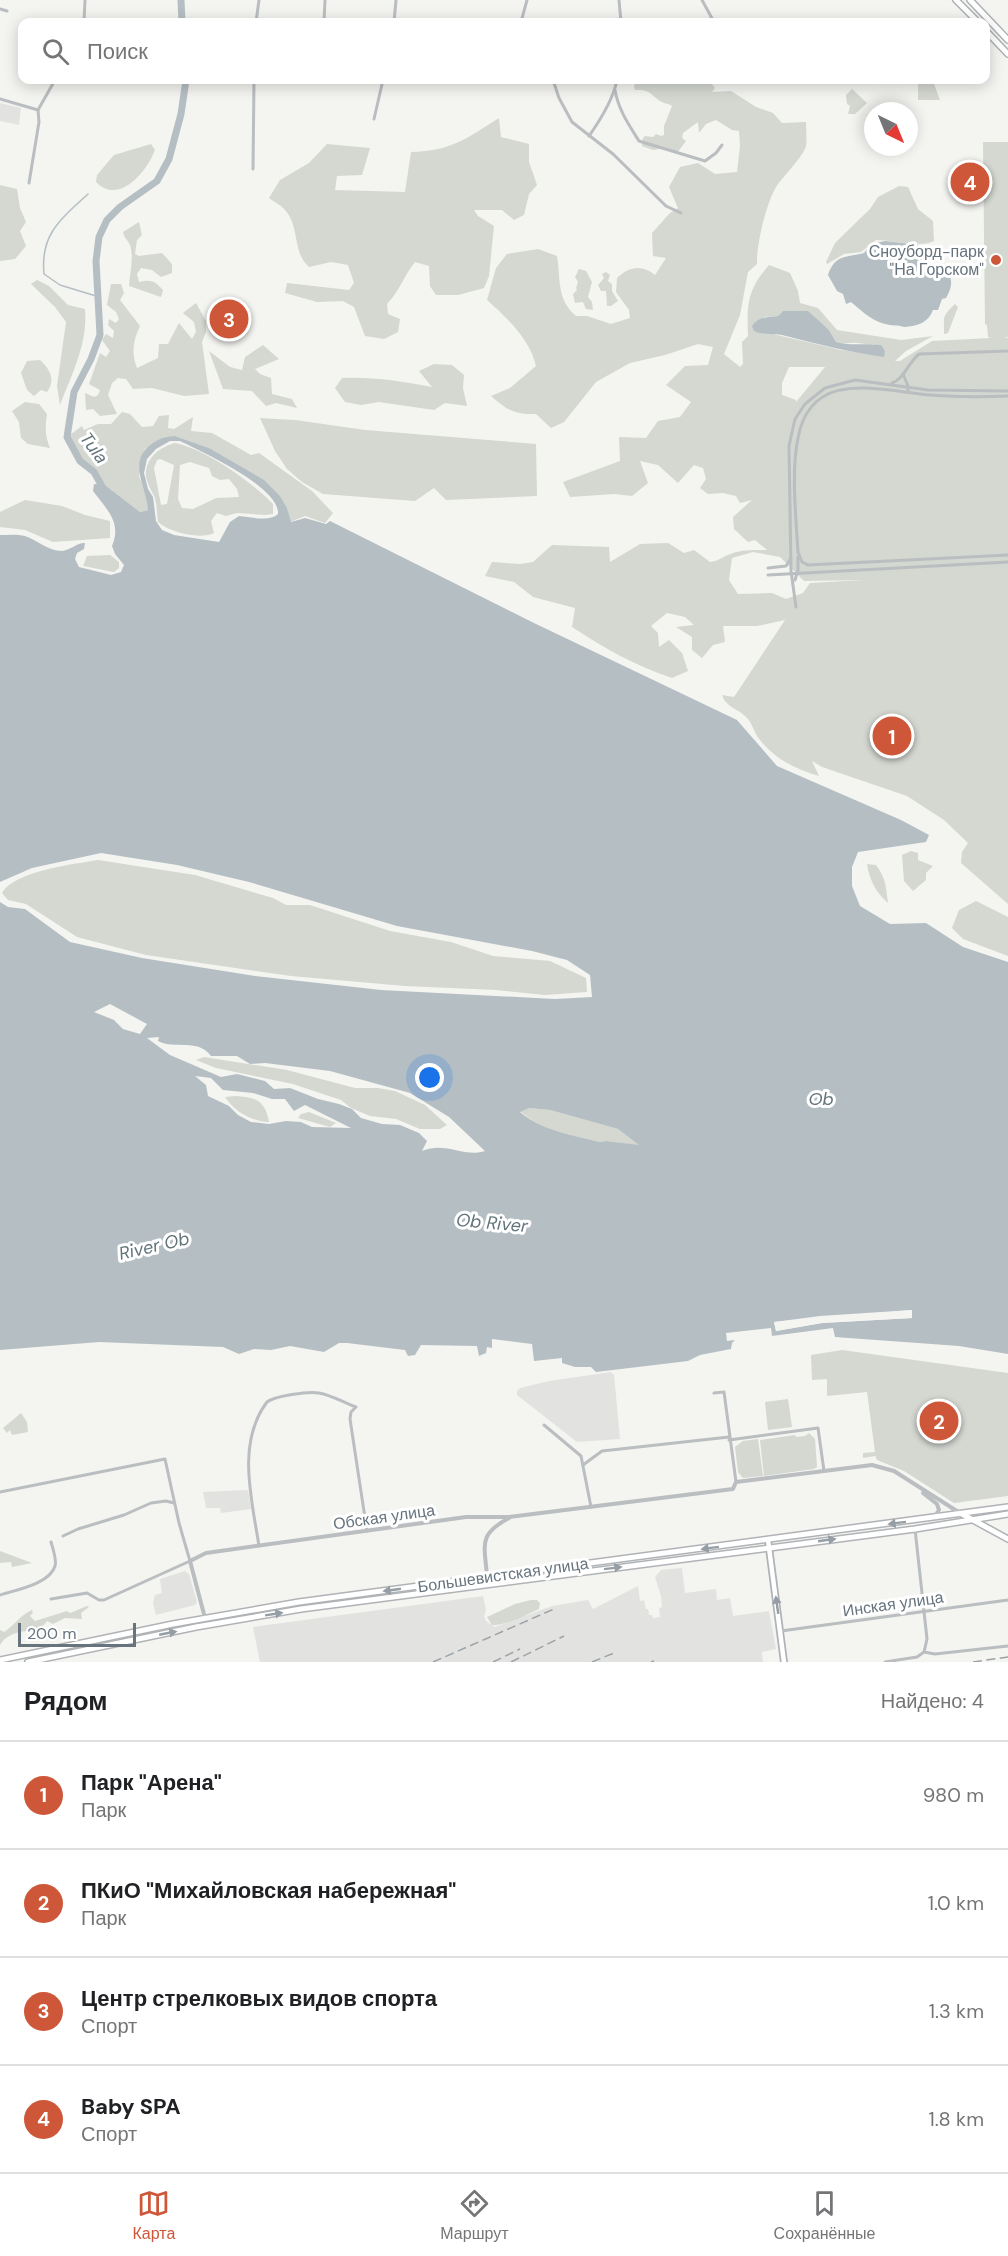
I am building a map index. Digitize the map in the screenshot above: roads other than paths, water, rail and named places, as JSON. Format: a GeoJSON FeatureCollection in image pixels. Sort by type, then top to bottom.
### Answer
{"type":"FeatureCollection","features":[{"type":"Feature","properties":{"kind":"main road"},"geometry":{"type":"LineString","coordinates":[[956,0],[974,18]]}},
{"type":"Feature","properties":{"kind":"main road"},"geometry":{"type":"LineString","coordinates":[[970,0],[987,18]]}},
{"type":"Feature","properties":{"kind":"main road"},"geometry":{"type":"LineString","coordinates":[[990,21],[1008,40]]}},
{"type":"Feature","properties":{"kind":"main road"},"geometry":{"type":"LineString","coordinates":[[990,35],[1008,54]]}},
{"type":"Feature","properties":{"kind":"main road","name":"Большевистская улица"},"geometry":{"type":"LineString","coordinates":[[0,1660],[205,1618],[299,1602],[1008,1507]]}},
{"type":"Feature","properties":{"kind":"main road"},"geometry":{"type":"LineString","coordinates":[[962,1514],[1008,1539]]}},
{"type":"Feature","properties":{"kind":"main road","name":"Большевистская улица"},"geometry":{"type":"LineString","coordinates":[[28,1662],[196,1627],[301,1609],[769,1548],[1008,1514]]}},
{"type":"Feature","properties":{"kind":"main road"},"geometry":{"type":"LineString","coordinates":[[768,1540],[784,1662]]}},
{"type":"Feature","properties":{"kind":"street"},"geometry":{"type":"LineString","coordinates":[[85,0],[85,18]]}},
{"type":"Feature","properties":{"kind":"street"},"geometry":{"type":"LineString","coordinates":[[257,18],[259,0]]}},
{"type":"Feature","properties":{"kind":"street"},"geometry":{"type":"LineString","coordinates":[[324,18],[325,0]]}},
{"type":"Feature","properties":{"kind":"street"},"geometry":{"type":"LineString","coordinates":[[394,18],[396,0]]}},
{"type":"Feature","properties":{"kind":"street"},"geometry":{"type":"LineString","coordinates":[[522,18],[527,0]]}},
{"type":"Feature","properties":{"kind":"street"},"geometry":{"type":"LineString","coordinates":[[620,0],[621,18]]}},
{"type":"Feature","properties":{"kind":"street"},"geometry":{"type":"LineString","coordinates":[[702,0],[712,18]]}},
{"type":"Feature","properties":{"kind":"street"},"geometry":{"type":"LineString","coordinates":[[0,9],[8,10]]}},
{"type":"Feature","properties":{"kind":"street"},"geometry":{"type":"LineString","coordinates":[[29,183],[39,122],[38,110],[53,84]]}},
{"type":"Feature","properties":{"kind":"street"},"geometry":{"type":"LineString","coordinates":[[253,169],[254,84]]}},
{"type":"Feature","properties":{"kind":"street"},"geometry":{"type":"LineString","coordinates":[[375,119],[382,84]]}},
{"type":"Feature","properties":{"kind":"street"},"geometry":{"type":"LineString","coordinates":[[555,84],[559,98],[569,117],[613,154],[666,206],[681,213]]}},
{"type":"Feature","properties":{"kind":"street"},"geometry":{"type":"LineString","coordinates":[[589,136],[600,122],[616,84]]}},
{"type":"Feature","properties":{"kind":"street"},"geometry":{"type":"LineString","coordinates":[[615,90],[616,100],[622,114],[639,141],[705,161],[722,145]]}},
{"type":"Feature","properties":{"kind":"street"},"geometry":{"type":"LineString","coordinates":[[0,99],[38,110]]}},
{"type":"Feature","properties":{"kind":"street"},"geometry":{"type":"LineString","coordinates":[[891,384],[897,381],[919,354],[1008,351]]}},
{"type":"Feature","properties":{"kind":"street"},"geometry":{"type":"LineString","coordinates":[[903,373],[908,392]]}},
{"type":"Feature","properties":{"kind":"street"},"geometry":{"type":"LineString","coordinates":[[795,569],[791,556],[790,522],[791,431],[795,419],[814,395],[836,384],[855,380],[928,390],[1008,391]]}},
{"type":"Feature","properties":{"kind":"street"},"geometry":{"type":"LineString","coordinates":[[870,381],[870,387]]}},
{"type":"Feature","properties":{"kind":"street"},"geometry":{"type":"LineString","coordinates":[[796,607],[794,582],[798,559],[795,463],[797,438],[801,425],[818,400],[838,390],[870,387],[971,397],[1008,396]]}},
{"type":"Feature","properties":{"kind":"street"},"geometry":{"type":"LineString","coordinates":[[789,462],[795,463]]}},
{"type":"Feature","properties":{"kind":"street"},"geometry":{"type":"LineString","coordinates":[[790,522],[796,522]]}},
{"type":"Feature","properties":{"kind":"street"},"geometry":{"type":"LineString","coordinates":[[798,552],[802,562],[808,565]]}},
{"type":"Feature","properties":{"kind":"street"},"geometry":{"type":"LineString","coordinates":[[768,575],[781,574],[808,565],[1008,555]]}},
{"type":"Feature","properties":{"kind":"street"},"geometry":{"type":"LineString","coordinates":[[781,567],[786,566],[791,556]]}},
{"type":"Feature","properties":{"kind":"street"},"geometry":{"type":"LineString","coordinates":[[972,557],[972,563]]}},
{"type":"Feature","properties":{"kind":"street"},"geometry":{"type":"LineString","coordinates":[[902,561],[903,567]]}},
{"type":"Feature","properties":{"kind":"street"},"geometry":{"type":"LineString","coordinates":[[768,568],[781,567],[806,572],[1008,562]]}},
{"type":"Feature","properties":{"kind":"street"},"geometry":{"type":"LineString","coordinates":[[794,582],[806,572]]}},
{"type":"Feature","properties":{"kind":"street"},"geometry":{"type":"LineString","coordinates":[[781,574],[788,576],[794,582]]}},
{"type":"Feature","properties":{"kind":"street"},"geometry":{"type":"LineString","coordinates":[[714,1393],[724,1392],[736,1482],[881,1466],[904,1477],[962,1514]]}},
{"type":"Feature","properties":{"kind":"street"},"geometry":{"type":"LineString","coordinates":[[259,1546],[248,1464],[250,1436],[267,1402],[272,1398],[300,1394],[322,1393],[356,1407],[351,1412],[350,1419],[368,1531]]}},
{"type":"Feature","properties":{"kind":"street"},"geometry":{"type":"LineString","coordinates":[[544,1425],[582,1458],[591,1507]]}},
{"type":"Feature","properties":{"kind":"street"},"geometry":{"type":"LineString","coordinates":[[583,1465],[602,1451],[818,1428],[824,1471]]}},
{"type":"Feature","properties":{"kind":"street"},"geometry":{"type":"LineString","coordinates":[[0,1492],[165,1459],[174,1503],[205,1618]]}},
{"type":"Feature","properties":{"kind":"street"},"geometry":{"type":"LineString","coordinates":[[904,1477],[939,1506],[938,1512],[931,1519]]}},
{"type":"Feature","properties":{"kind":"street","name":"Обская улица"},"geometry":{"type":"LineString","coordinates":[[51,1599],[87,1593],[99,1600],[104,1600],[206,1553],[466,1517],[509,1517],[734,1489],[736,1482]]}},
{"type":"Feature","properties":{"kind":"street"},"geometry":{"type":"LineString","coordinates":[[63,1536],[151,1503],[166,1501],[174,1503]]}},
{"type":"Feature","properties":{"kind":"street"},"geometry":{"type":"LineString","coordinates":[[486,1577],[485,1540],[492,1528],[509,1517]]}},
{"type":"Feature","properties":{"kind":"street"},"geometry":{"type":"LineString","coordinates":[[885,1662],[917,1657],[924,1652],[927,1639],[915,1528]]}},
{"type":"Feature","properties":{"kind":"street"},"geometry":{"type":"LineString","coordinates":[[0,1595],[32,1585],[52,1571],[56,1564],[51,1542]]}},
{"type":"Feature","properties":{"kind":"street","name":"Инская улица"},"geometry":{"type":"LineString","coordinates":[[780,1631],[1008,1600]]}},
{"type":"Feature","properties":{"kind":"street"},"geometry":{"type":"LineString","coordinates":[[924,1652],[935,1654],[1008,1646]]}},
{"type":"Feature","properties":{"kind":"water"},"geometry":{"type":"Polygon","coordinates":[[[885,241],[920,245],[930,263],[949,274],[951,286],[946,298],[942,299],[938,310],[933,310],[922,323],[904,327],[884,324],[874,319],[851,302],[846,304],[843,294],[837,291],[828,275],[838,260],[864,253],[871,244],[885,241]]]}},
{"type":"Feature","properties":{"kind":"water"},"geometry":{"type":"Polygon","coordinates":[[[783,311],[808,311],[829,330],[836,342],[881,345],[885,351],[884,357],[754,331],[752,326],[757,321],[778,316],[783,311]]]}},
{"type":"Feature","properties":{"kind":"water","name":"Ob"},"geometry":{"type":"Polygon","coordinates":[[[175,436],[209,448],[264,480],[280,496],[291,522],[305,518],[326,524],[330,521],[534,623],[737,720],[777,766],[901,820],[929,835],[926,842],[858,852],[852,867],[852,886],[860,906],[890,924],[926,923],[963,947],[1008,962],[1008,1354],[959,1346],[835,1337],[833,1328],[772,1336],[771,1328],[726,1333],[727,1341],[735,1340],[731,1349],[700,1355],[688,1361],[596,1372],[591,1367],[575,1367],[562,1363],[562,1358],[534,1361],[532,1344],[492,1339],[492,1348],[487,1347],[486,1353],[479,1356],[477,1346],[421,1345],[415,1355],[408,1356],[405,1350],[347,1343],[339,1343],[324,1352],[290,1346],[271,1350],[254,1349],[239,1354],[223,1347],[99,1342],[0,1350],[0,902],[8,907],[25,909],[70,942],[142,958],[255,976],[381,990],[555,999],[592,997],[590,975],[567,960],[532,951],[397,926],[249,882],[177,865],[101,853],[32,868],[0,882],[0,535],[25,536],[57,551],[85,543],[84,549],[77,553],[75,559],[79,567],[111,575],[121,572],[124,565],[112,546],[115,538],[114,523],[108,510],[93,491],[94,484],[105,485],[140,512],[148,510],[140,476],[140,460],[149,446],[161,439],[175,436]],[[170,441],[156,449],[147,459],[144,473],[148,489],[153,497],[156,521],[162,530],[174,535],[219,542],[230,522],[239,516],[270,518],[278,514],[275,504],[267,493],[254,482],[221,462],[180,441],[170,441]],[[110,1004],[94,1012],[114,1020],[123,1029],[140,1034],[147,1024],[110,1004]],[[159,1037],[147,1038],[170,1055],[221,1077],[237,1074],[265,1081],[274,1089],[290,1088],[352,1109],[361,1118],[382,1124],[400,1125],[419,1133],[427,1141],[422,1151],[431,1148],[447,1148],[470,1153],[485,1151],[449,1117],[410,1093],[330,1071],[265,1063],[250,1064],[237,1056],[211,1056],[200,1047],[172,1045],[158,1041],[159,1037]],[[195,1076],[206,1085],[208,1096],[229,1106],[238,1115],[251,1122],[269,1124],[286,1121],[301,1122],[312,1127],[351,1128],[305,1105],[294,1111],[285,1099],[272,1099],[253,1093],[223,1090],[211,1078],[195,1076]],[[529,1108],[520,1112],[558,1132],[600,1142],[639,1145],[618,1129],[550,1110],[529,1108]],[[912,1310],[820,1316],[774,1322],[776,1331],[822,1323],[912,1318],[912,1310]]]}},
{"type":"Feature","properties":{"kind":"waterway","name":"Tula"},"geometry":{"type":"LineString","coordinates":[[181,0],[182,18]]}},
{"type":"Feature","properties":{"kind":"waterway","name":"Tula"},"geometry":{"type":"LineString","coordinates":[[104,490],[94,472],[80,461],[67,437],[74,392],[100,335],[96,261],[99,237],[107,220],[120,207],[157,181],[169,159],[181,114],[185,84]]}},
{"type":"Feature","properties":{"kind":"waterway"},"geometry":{"type":"LineString","coordinates":[[88,194],[54,228],[45,248],[44,274],[60,285],[96,296]]}},
{"type":"Feature","properties":{"kind":"railway"},"geometry":{"type":"LineString","coordinates":[[433,1662],[554,1609]]}},
{"type":"Feature","properties":{"kind":"railway"},"geometry":{"type":"LineString","coordinates":[[511,1662],[564,1636]]}},
{"type":"Feature","properties":{"kind":"railway"},"geometry":{"type":"LineString","coordinates":[[493,1662],[520,1649]]}},
{"type":"Feature","properties":{"kind":"railway"},"geometry":{"type":"LineString","coordinates":[[592,1662],[614,1653]]}},
{"type":"Feature","properties":{"kind":"railway"},"geometry":{"type":"LineString","coordinates":[[973,1662],[1008,1657]]}},
{"type":"Feature","properties":{"kind":"place","name":"Baby SPA"},"geometry":{"type":"Point","coordinates":[970,182]}},
{"type":"Feature","properties":{"kind":"place","name":"Сноуборд-парк \"На Горском\""},"geometry":{"type":"Point","coordinates":[996,260]}},
{"type":"Feature","properties":{"kind":"place","name":"Центр стрелковых видов спорта"},"geometry":{"type":"Point","coordinates":[229,319]}},
{"type":"Feature","properties":{"kind":"place","name":"Парк \"Арена\""},"geometry":{"type":"Point","coordinates":[892,736]}},
{"type":"Feature","properties":{"kind":"place","name":"ПКиО \"Михайловская набережная\""},"geometry":{"type":"Point","coordinates":[939,1421]}},
{"type":"Feature","properties":{"kind":"water label","name":"Ob River"},"geometry":{"type":"Point","coordinates":[492,1223]}},
{"type":"Feature","properties":{"kind":"water label","name":"River Ob"},"geometry":{"type":"Point","coordinates":[154,1246]}}]}
